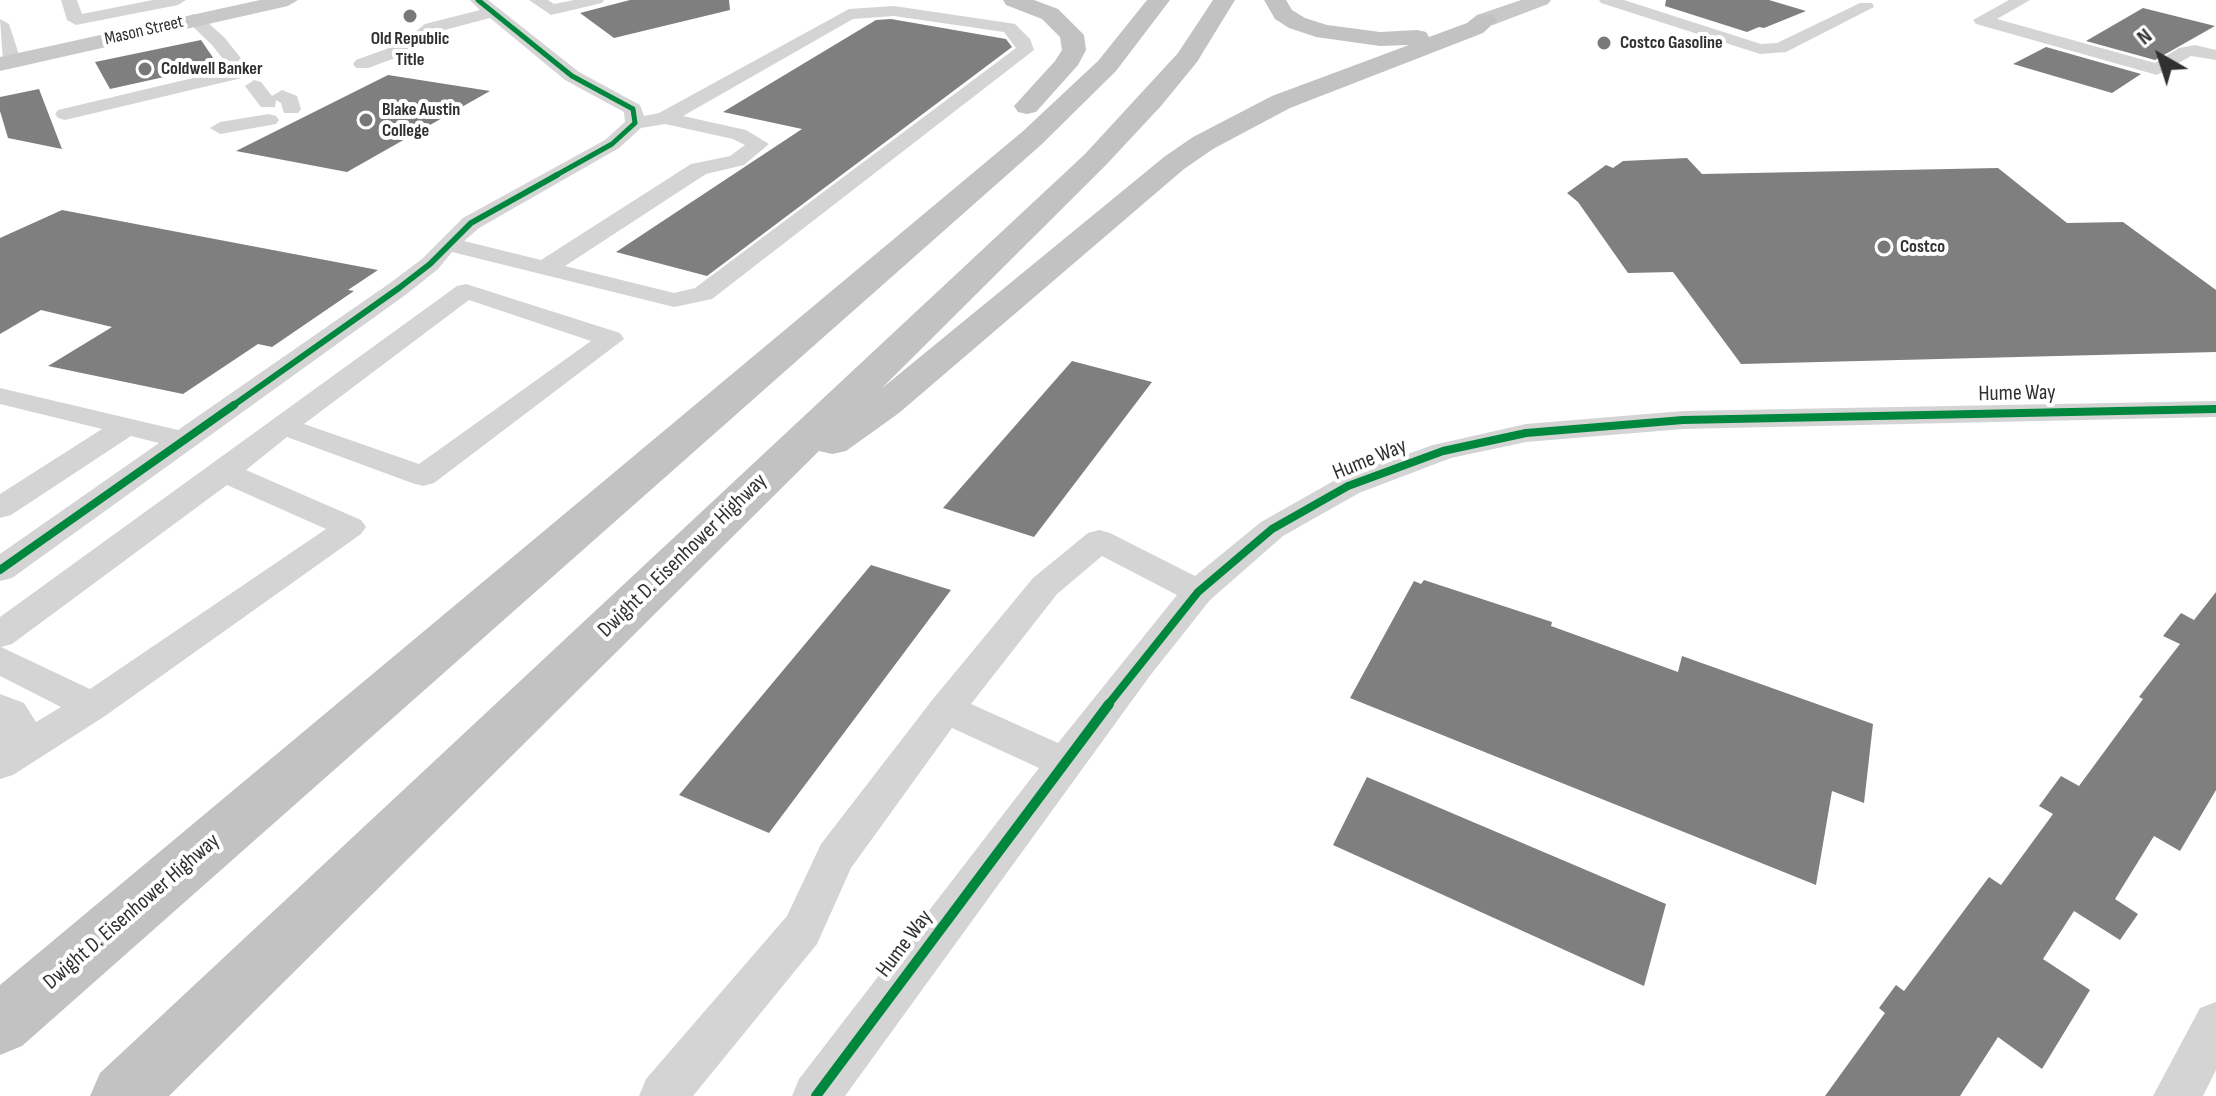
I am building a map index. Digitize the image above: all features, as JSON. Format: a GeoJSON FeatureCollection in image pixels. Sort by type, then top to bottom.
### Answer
{"type":"FeatureCollection","features":[{"type":"Feature","properties":{"kind":"highway"},"geometry":{"type":"LineString","coordinates":[[771,363],[904,219],[1021,113],[1065,65],[1074,50],[1072,35],[1050,14],[1014,0]]}},
{"type":"Feature","properties":{"kind":"highway","name":"Dwight D. Eisenhower Highway"},"geometry":{"type":"LineString","coordinates":[[0,1025],[1032,138],[1107,66],[1159,0]]}},
{"type":"Feature","properties":{"kind":"highway","name":"Dwight D. Eisenhower Highway"},"geometry":{"type":"LineString","coordinates":[[123,1096],[1125,129],[1188,57],[1224,0]]}},
{"type":"Feature","properties":{"kind":"highway"},"geometry":{"type":"LineString","coordinates":[[1275,0],[1283,14],[1297,23],[1352,37],[1416,37],[1485,20]]}},
{"type":"Feature","properties":{"kind":"highway"},"geometry":{"type":"LineString","coordinates":[[725,515],[885,405],[1162,172],[1203,143],[1281,102],[1475,28],[1485,20]]}},
{"type":"Feature","properties":{"kind":"main road","name":"Mason Street"},"geometry":{"type":"LineString","coordinates":[[6,62],[288,0]]}},
{"type":"Feature","properties":{"kind":"main road"},"geometry":{"type":"LineString","coordinates":[[1485,20],[1541,0]]}},
{"type":"Feature","properties":{"kind":"street"},"geometry":{"type":"LineString","coordinates":[[69,0],[76,20],[178,0]]}},
{"type":"Feature","properties":{"kind":"street"},"geometry":{"type":"LineString","coordinates":[[362,64],[406,48],[431,28],[492,11],[596,0]]}},
{"type":"Feature","properties":{"kind":"street"},"geometry":{"type":"LineString","coordinates":[[1607,0],[1760,49],[1780,48],[1873,4]]}},
{"type":"Feature","properties":{"kind":"street"},"geometry":{"type":"LineString","coordinates":[[1839,0],[1873,4]]}},
{"type":"Feature","properties":{"kind":"street"},"geometry":{"type":"LineString","coordinates":[[2022,0],[1982,20],[2157,69],[2175,56],[2195,50],[2216,55]]}},
{"type":"Feature","properties":{"kind":"street"},"geometry":{"type":"LineString","coordinates":[[2003,9],[2175,56]]}},
{"type":"Feature","properties":{"kind":"street"},"geometry":{"type":"LineString","coordinates":[[492,11],[572,76],[633,109],[635,123]]}},
{"type":"Feature","properties":{"kind":"street"},"geometry":{"type":"LineString","coordinates":[[447,244],[674,300],[703,294],[1025,50],[1024,43],[1009,28],[894,11],[849,14],[665,118]]}},
{"type":"Feature","properties":{"kind":"street"},"geometry":{"type":"LineString","coordinates":[[803,18],[833,23]]}},
{"type":"Feature","properties":{"kind":"street"},"geometry":{"type":"LineString","coordinates":[[65,114],[243,72],[218,41],[193,19]]}},
{"type":"Feature","properties":{"kind":"street"},"geometry":{"type":"LineString","coordinates":[[0,24],[6,62]]}},
{"type":"Feature","properties":{"kind":"street"},"geometry":{"type":"LineString","coordinates":[[220,128],[278,107],[254,86]]}},
{"type":"Feature","properties":{"kind":"street"},"geometry":{"type":"LineString","coordinates":[[0,570],[399,288],[430,264],[471,223],[612,144],[635,123],[665,118],[739,134],[759,144],[737,161],[699,169],[544,269]]}},
{"type":"Feature","properties":{"kind":"street"},"geometry":{"type":"LineString","coordinates":[[692,123],[713,144],[699,169]]}},
{"type":"Feature","properties":{"kind":"street"},"geometry":{"type":"LineString","coordinates":[[0,635],[224,472],[505,260]]}},
{"type":"Feature","properties":{"kind":"street"},"geometry":{"type":"LineString","coordinates":[[283,426],[423,476],[611,339],[466,291]]}},
{"type":"Feature","properties":{"kind":"street"},"geometry":{"type":"LineString","coordinates":[[0,396],[183,440]]}},
{"type":"Feature","properties":{"kind":"street","name":"Hume Way"},"geometry":{"type":"LineString","coordinates":[[816,1096],[1065,763],[1198,592],[1272,529],[1348,486],[1443,451],[1513,435],[1683,420],[2216,409]]}},
{"type":"Feature","properties":{"kind":"street"},"geometry":{"type":"LineString","coordinates":[[0,508],[129,425]]}},
{"type":"Feature","properties":{"kind":"street"},"geometry":{"type":"LineString","coordinates":[[0,764],[92,706],[350,527],[224,472]]}},
{"type":"Feature","properties":{"kind":"street"},"geometry":{"type":"LineString","coordinates":[[663,1096],[802,930],[835,857],[946,709],[1045,586],[1099,541],[1198,592]]}},
{"type":"Feature","properties":{"kind":"street"},"geometry":{"type":"LineString","coordinates":[[0,660],[92,706]]}},
{"type":"Feature","properties":{"kind":"street"},"geometry":{"type":"LineString","coordinates":[[0,708],[11,713],[18,722],[16,730],[0,746]]}},
{"type":"Feature","properties":{"kind":"street"},"geometry":{"type":"LineString","coordinates":[[946,709],[1065,763]]}},
{"type":"Feature","properties":{"kind":"street"},"geometry":{"type":"LineString","coordinates":[[2177,1096],[2216,1024]]}},
{"type":"Feature","properties":{"kind":"building"},"geometry":{"type":"Polygon","coordinates":[[[630,0],[729,0],[730,10],[614,38],[580,13],[630,0]]]}},
{"type":"Feature","properties":{"kind":"building"},"geometry":{"type":"Polygon","coordinates":[[[1666,0],[1769,0],[1806,11],[1747,32],[1665,6],[1666,0]]]}},
{"type":"Feature","properties":{"kind":"building"},"geometry":{"type":"Polygon","coordinates":[[[2143,8],[2215,26],[2155,60],[2086,41],[2143,8]]]}},
{"type":"Feature","properties":{"kind":"building"},"geometry":{"type":"Polygon","coordinates":[[[891,19],[1006,39],[1012,47],[707,276],[616,252],[802,129],[723,112],[876,20],[891,19]]]}},
{"type":"Feature","properties":{"kind":"building"},"geometry":{"type":"Polygon","coordinates":[[[201,40],[218,65],[110,89],[95,62],[201,40]]]}},
{"type":"Feature","properties":{"kind":"building"},"geometry":{"type":"Polygon","coordinates":[[[2046,47],[2141,74],[2112,93],[2013,64],[2046,47]]]}},
{"type":"Feature","properties":{"kind":"building"},"geometry":{"type":"Polygon","coordinates":[[[388,75],[490,91],[347,172],[236,151],[388,75]]]}},
{"type":"Feature","properties":{"kind":"building"},"geometry":{"type":"Polygon","coordinates":[[[39,89],[62,149],[8,138],[0,111],[0,97],[39,89]]]}},
{"type":"Feature","properties":{"kind":"building","name":"Costco"},"geometry":{"type":"Polygon","coordinates":[[[1687,158],[1702,174],[1998,168],[2067,223],[2123,222],[2216,290],[2216,352],[1741,364],[1673,272],[1628,273],[1578,202],[1567,193],[1606,165],[1613,168],[1623,161],[1687,158]]]}},
{"type":"Feature","properties":{"kind":"building"},"geometry":{"type":"Polygon","coordinates":[[[62,210],[378,270],[348,290],[354,291],[272,347],[258,344],[183,394],[48,366],[112,327],[41,310],[0,334],[0,238],[62,210]]]}},
{"type":"Feature","properties":{"kind":"building"},"geometry":{"type":"Polygon","coordinates":[[[1072,361],[1152,382],[1034,537],[943,508],[1072,361]]]}},
{"type":"Feature","properties":{"kind":"building"},"geometry":{"type":"Polygon","coordinates":[[[871,565],[951,590],[769,833],[679,795],[871,565]]]}},
{"type":"Feature","properties":{"kind":"building"},"geometry":{"type":"Polygon","coordinates":[[[1424,580],[1552,622],[1551,626],[1678,672],[1682,656],[1873,724],[1864,803],[1832,791],[1816,885],[1350,698],[1414,581],[1421,584],[1424,580]]]}},
{"type":"Feature","properties":{"kind":"building"},"geometry":{"type":"Polygon","coordinates":[[[2216,592],[2216,790],[2180,851],[2154,836],[2115,899],[2138,914],[2120,940],[2074,911],[2043,959],[2090,990],[2042,1069],[1998,1037],[1960,1096],[1825,1096],[1885,1013],[1879,1008],[1896,985],[1904,991],[1989,877],[2001,885],[2053,814],[2039,806],[2061,776],[2079,786],[2143,699],[2139,697],[2180,644],[2163,636],[2181,613],[2194,620],[2216,592]]]}},
{"type":"Feature","properties":{"kind":"building"},"geometry":{"type":"Polygon","coordinates":[[[1367,777],[1666,904],[1644,986],[1333,845],[1367,777]]]}},
{"type":"Feature","properties":{"kind":"cycle path"},"geometry":{"type":"LineString","coordinates":[[0,570],[399,288],[430,264],[471,223],[612,144],[635,123],[633,109],[572,76],[478,0]]}},
{"type":"Feature","properties":{"kind":"cycle path"},"geometry":{"type":"LineString","coordinates":[[816,1096],[1136,668],[1198,592],[1272,529],[1348,486],[1443,451],[1526,433],[1564,429],[1683,420],[2216,409]]}},
{"type":"Feature","properties":{"kind":"place","name":"Old Republic Title"},"geometry":{"type":"Point","coordinates":[410,16]}},
{"type":"Feature","properties":{"kind":"place","name":"Costco Gasoline"},"geometry":{"type":"Point","coordinates":[1604,43]}},
{"type":"Feature","properties":{"kind":"place","name":"Coldwell Banker"},"geometry":{"type":"Point","coordinates":[145,69]}},
{"type":"Feature","properties":{"kind":"place","name":"Blake Austin College"},"geometry":{"type":"Point","coordinates":[366,120]}},
{"type":"Feature","properties":{"kind":"place","name":"Costco"},"geometry":{"type":"Point","coordinates":[1884,247]}}]}
